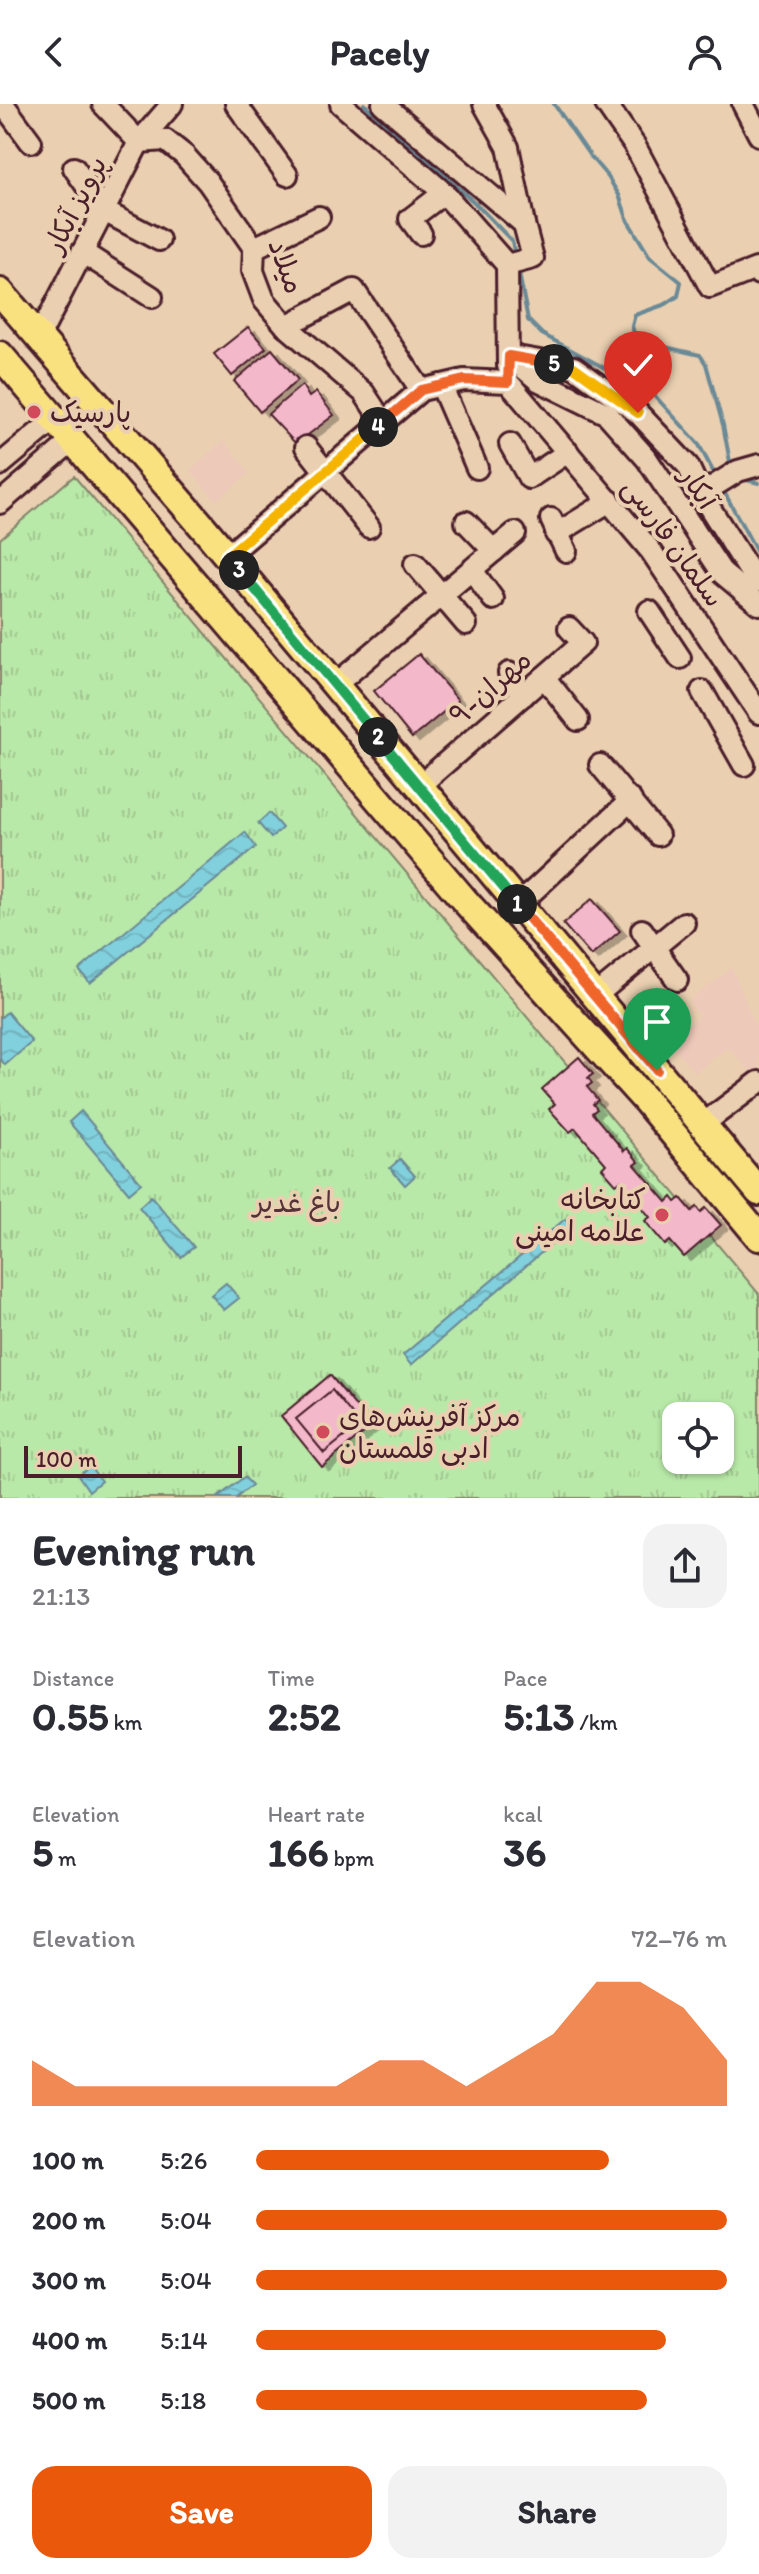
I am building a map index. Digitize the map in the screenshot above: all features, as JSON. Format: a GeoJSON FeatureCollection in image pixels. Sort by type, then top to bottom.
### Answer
{"type":"FeatureCollection","features":[{"type":"Feature","properties":{"kind":"main road"},"geometry":{"type":"LineString","coordinates":[[0,292],[227,556],[759,1192]]}},
{"type":"Feature","properties":{"kind":"main road"},"geometry":{"type":"LineString","coordinates":[[0,355],[456,890],[646,1101],[759,1237]]}},
{"type":"Feature","properties":{"kind":"main road"},"geometry":{"type":"LineString","coordinates":[[456,890],[485,866]]}},
{"type":"Feature","properties":{"kind":"street"},"geometry":{"type":"LineString","coordinates":[[3,104],[31,142]]}},
{"type":"Feature","properties":{"kind":"street"},"geometry":{"type":"LineString","coordinates":[[103,104],[139,142]]}},
{"type":"Feature","properties":{"kind":"street","name":"پرویز آبکار"},"geometry":{"type":"LineString","coordinates":[[39,337],[139,142],[171,104]]}},
{"type":"Feature","properties":{"kind":"street"},"geometry":{"type":"LineString","coordinates":[[236,104],[287,175]]}},
{"type":"Feature","properties":{"kind":"street"},"geometry":{"type":"LineString","coordinates":[[227,556],[383,422],[431,387],[464,380],[508,382],[507,265],[444,193],[341,104]]}},
{"type":"Feature","properties":{"kind":"street"},"geometry":{"type":"LineString","coordinates":[[383,104],[524,224]]}},
{"type":"Feature","properties":{"kind":"street"},"geometry":{"type":"LineString","coordinates":[[484,104],[508,147],[533,258],[507,265]]}},
{"type":"Feature","properties":{"kind":"street"},"geometry":{"type":"LineString","coordinates":[[606,104],[635,146],[710,287],[756,269],[759,274]]}},
{"type":"Feature","properties":{"kind":"street"},"geometry":{"type":"LineString","coordinates":[[743,104],[759,135]]}},
{"type":"Feature","properties":{"kind":"street","name":"میلاد"},"geometry":{"type":"LineString","coordinates":[[139,142],[165,140],[184,155],[208,182],[254,248],[253,271],[264,300],[286,326],[364,393],[383,422]]}},
{"type":"Feature","properties":{"kind":"street"},"geometry":{"type":"LineString","coordinates":[[74,168],[104,211],[159,240]]}},
{"type":"Feature","properties":{"kind":"street"},"geometry":{"type":"LineString","coordinates":[[421,234],[410,219],[444,193]]}},
{"type":"Feature","properties":{"kind":"street"},"geometry":{"type":"LineString","coordinates":[[254,248],[319,217]]}},
{"type":"Feature","properties":{"kind":"street"},"geometry":{"type":"LineString","coordinates":[[82,252],[152,297]]}},
{"type":"Feature","properties":{"kind":"street"},"geometry":{"type":"LineString","coordinates":[[286,326],[354,290],[431,387],[477,468]]}},
{"type":"Feature","properties":{"kind":"street","name":"آبکار"},"geometry":{"type":"LineString","coordinates":[[509,356],[574,367],[638,413],[688,466],[701,494],[754,578],[759,581]]}},
{"type":"Feature","properties":{"kind":"street","name":"آبکار"},"geometry":{"type":"LineString","coordinates":[[509,356],[538,380],[607,414],[647,459],[723,574],[759,604]]}},
{"type":"Feature","properties":{"kind":"street","name":"سلمان فارسی"},"geometry":{"type":"LineString","coordinates":[[508,382],[651,551],[759,713]]}},
{"type":"Feature","properties":{"kind":"street"},"geometry":{"type":"LineString","coordinates":[[0,465],[55,419]]}},
{"type":"Feature","properties":{"kind":"street"},"geometry":{"type":"LineString","coordinates":[[0,503],[73,440]]}},
{"type":"Feature","properties":{"kind":"street"},"geometry":{"type":"LineString","coordinates":[[510,444],[529,478],[568,452]]}},
{"type":"Feature","properties":{"kind":"street"},"geometry":{"type":"LineString","coordinates":[[306,447],[369,527]]}},
{"type":"Feature","properties":{"kind":"street"},"geometry":{"type":"LineString","coordinates":[[701,494],[738,471],[759,465]]}},
{"type":"Feature","properties":{"kind":"street"},"geometry":{"type":"LineString","coordinates":[[558,535],[610,501]]}},
{"type":"Feature","properties":{"kind":"street"},"geometry":{"type":"LineString","coordinates":[[466,522],[494,551]]}},
{"type":"Feature","properties":{"kind":"street"},"geometry":{"type":"LineString","coordinates":[[335,685],[515,533]]}},
{"type":"Feature","properties":{"kind":"street"},"geometry":{"type":"LineString","coordinates":[[415,564],[466,624]]}},
{"type":"Feature","properties":{"kind":"street"},"geometry":{"type":"LineString","coordinates":[[472,570],[493,599]]}},
{"type":"Feature","properties":{"kind":"street"},"geometry":{"type":"LineString","coordinates":[[680,658],[654,619],[688,606]]}},
{"type":"Feature","properties":{"kind":"street","name":"۹-مهران"},"geometry":{"type":"LineString","coordinates":[[419,786],[583,643],[569,628]]}},
{"type":"Feature","properties":{"kind":"street"},"geometry":{"type":"LineString","coordinates":[[509,673],[524,695]]}},
{"type":"Feature","properties":{"kind":"street"},"geometry":{"type":"LineString","coordinates":[[544,677],[578,720]]}},
{"type":"Feature","properties":{"kind":"street"},"geometry":{"type":"LineString","coordinates":[[702,691],[744,765]]}},
{"type":"Feature","properties":{"kind":"street"},"geometry":{"type":"LineString","coordinates":[[715,713],[746,694]]}},
{"type":"Feature","properties":{"kind":"street"},"geometry":{"type":"LineString","coordinates":[[600,765],[658,835]]}},
{"type":"Feature","properties":{"kind":"street"},"geometry":{"type":"LineString","coordinates":[[518,905],[631,800]]}},
{"type":"Feature","properties":{"kind":"street"},"geometry":{"type":"LineString","coordinates":[[595,996],[684,923]]}},
{"type":"Feature","properties":{"kind":"street"},"geometry":{"type":"LineString","coordinates":[[642,930],[677,980]]}},
{"type":"Feature","properties":{"kind":"street"},"geometry":{"type":"LineString","coordinates":[[703,1124],[759,1082]]}},
{"type":"Feature","properties":{"kind":"shaded area"},"geometry":{"type":"Polygon","coordinates":[[[224,440],[250,473],[216,501],[190,470],[224,440]]]}},
{"type":"Feature","properties":{"kind":"shaded area"},"geometry":{"type":"Polygon","coordinates":[[[732,968],[759,1034],[759,1072],[754,1075],[728,1048],[695,1073],[667,1041],[699,1016],[689,1001],[732,968]]]}},
{"type":"Feature","properties":{"kind":"green space","name":"باغ غدیر"},"geometry":{"type":"Polygon","coordinates":[[[74,476],[759,1294],[759,1498],[0,1498],[0,539],[74,476]]]}},
{"type":"Feature","properties":{"kind":"water"},"geometry":{"type":"Polygon","coordinates":[[[269,813],[282,828],[271,838],[258,823],[269,813]]]}},
{"type":"Feature","properties":{"kind":"water"},"geometry":{"type":"Polygon","coordinates":[[[245,832],[256,847],[90,983],[79,970],[245,832]]]}},
{"type":"Feature","properties":{"kind":"water"},"geometry":{"type":"Polygon","coordinates":[[[7,1012],[32,1042],[5,1065],[0,1059],[0,1018],[7,1012]]]}},
{"type":"Feature","properties":{"kind":"water"},"geometry":{"type":"Polygon","coordinates":[[[81,1111],[141,1183],[129,1193],[69,1122],[81,1111]]]}},
{"type":"Feature","properties":{"kind":"water"},"geometry":{"type":"Polygon","coordinates":[[[400,1159],[415,1176],[405,1185],[390,1168],[400,1159]]]}},
{"type":"Feature","properties":{"kind":"water"},"geometry":{"type":"Polygon","coordinates":[[[151,1196],[194,1247],[181,1257],[139,1207],[151,1196]]]}},
{"type":"Feature","properties":{"kind":"water"},"geometry":{"type":"Polygon","coordinates":[[[565,1219],[571,1227],[411,1365],[403,1355],[565,1219]]]}},
{"type":"Feature","properties":{"kind":"water"},"geometry":{"type":"Polygon","coordinates":[[[226,1283],[239,1298],[224,1310],[211,1295],[226,1283]]]}},
{"type":"Feature","properties":{"kind":"water"},"geometry":{"type":"Polygon","coordinates":[[[90,1466],[101,1481],[89,1491],[78,1475],[90,1466]]]}},
{"type":"Feature","properties":{"kind":"water"},"geometry":{"type":"Polygon","coordinates":[[[244,1477],[252,1485],[236,1498],[217,1498],[244,1477]]]}},
{"type":"Feature","properties":{"kind":"building"},"geometry":{"type":"Polygon","coordinates":[[[248,327],[266,348],[232,376],[214,354],[248,327]]]}},
{"type":"Feature","properties":{"kind":"building"},"geometry":{"type":"Polygon","coordinates":[[[272,349],[298,380],[260,412],[234,381],[272,349]]]}},
{"type":"Feature","properties":{"kind":"building"},"geometry":{"type":"Polygon","coordinates":[[[302,385],[309,397],[316,392],[334,415],[296,444],[268,414],[302,385]]]}},
{"type":"Feature","properties":{"kind":"building"},"geometry":{"type":"Polygon","coordinates":[[[419,654],[458,700],[412,738],[374,691],[419,654]]]}},
{"type":"Feature","properties":{"kind":"building"},"geometry":{"type":"Polygon","coordinates":[[[592,899],[620,931],[591,956],[563,924],[592,899]]]}},
{"type":"Feature","properties":{"kind":"building"},"geometry":{"type":"Polygon","coordinates":[[[579,1057],[593,1074],[588,1078],[592,1083],[587,1087],[598,1100],[593,1104],[597,1109],[592,1113],[624,1151],[627,1148],[639,1162],[635,1165],[667,1202],[672,1197],[676,1202],[681,1198],[692,1211],[697,1207],[701,1212],[706,1208],[721,1225],[684,1257],[670,1241],[665,1245],[645,1221],[650,1217],[620,1181],[616,1184],[602,1168],[606,1164],[575,1128],[570,1132],[549,1109],[555,1104],[542,1089],[579,1057]]]}},
{"type":"Feature","properties":{"kind":"building"},"geometry":{"type":"Polygon","coordinates":[[[330,1375],[372,1426],[322,1467],[281,1416],[330,1375]]]}},
{"type":"Feature","properties":{"kind":"building"},"geometry":{"type":"Polygon","coordinates":[[[332,1390],[360,1424],[324,1453],[296,1419],[332,1390]]]}},
{"type":"Feature","properties":{"kind":"waterway"},"geometry":{"type":"LineString","coordinates":[[364,104],[475,203],[512,241],[515,256]]}},
{"type":"Feature","properties":{"kind":"waterway"},"geometry":{"type":"LineString","coordinates":[[554,104],[608,177],[619,195],[628,221],[650,257],[681,282],[678,296],[666,304],[635,315],[632,326],[634,333],[652,344],[700,355],[706,364],[723,425],[731,467]]}},
{"type":"Feature","properties":{"kind":"waterway"},"geometry":{"type":"LineString","coordinates":[[518,268],[528,320],[542,334],[654,395],[698,443],[716,477]]}},
{"type":"Feature","properties":{"kind":"waterway"},"geometry":{"type":"LineString","coordinates":[[742,479],[759,483]]}},
{"type":"Feature","properties":{"kind":"waterway"},"geometry":{"type":"LineString","coordinates":[[722,488],[759,556]]}},
{"type":"Feature","properties":{"kind":"place","name":"پارسیک"},"geometry":{"type":"Point","coordinates":[34,412]}},
{"type":"Feature","properties":{"kind":"place","name":"کتابخانه علامه امینی"},"geometry":{"type":"Point","coordinates":[662,1215]}},
{"type":"Feature","properties":{"kind":"place","name":"مرکز آفرینش‌های ادبی قلمستان"},"geometry":{"type":"Point","coordinates":[323,1432]}},
{"type":"Feature","properties":{"kind":"route"},"geometry":{"type":"LineString","coordinates":[[638,413],[574,367],[509,356],[508,382],[464,380],[421,390],[227,556],[657,1070]]}}]}
